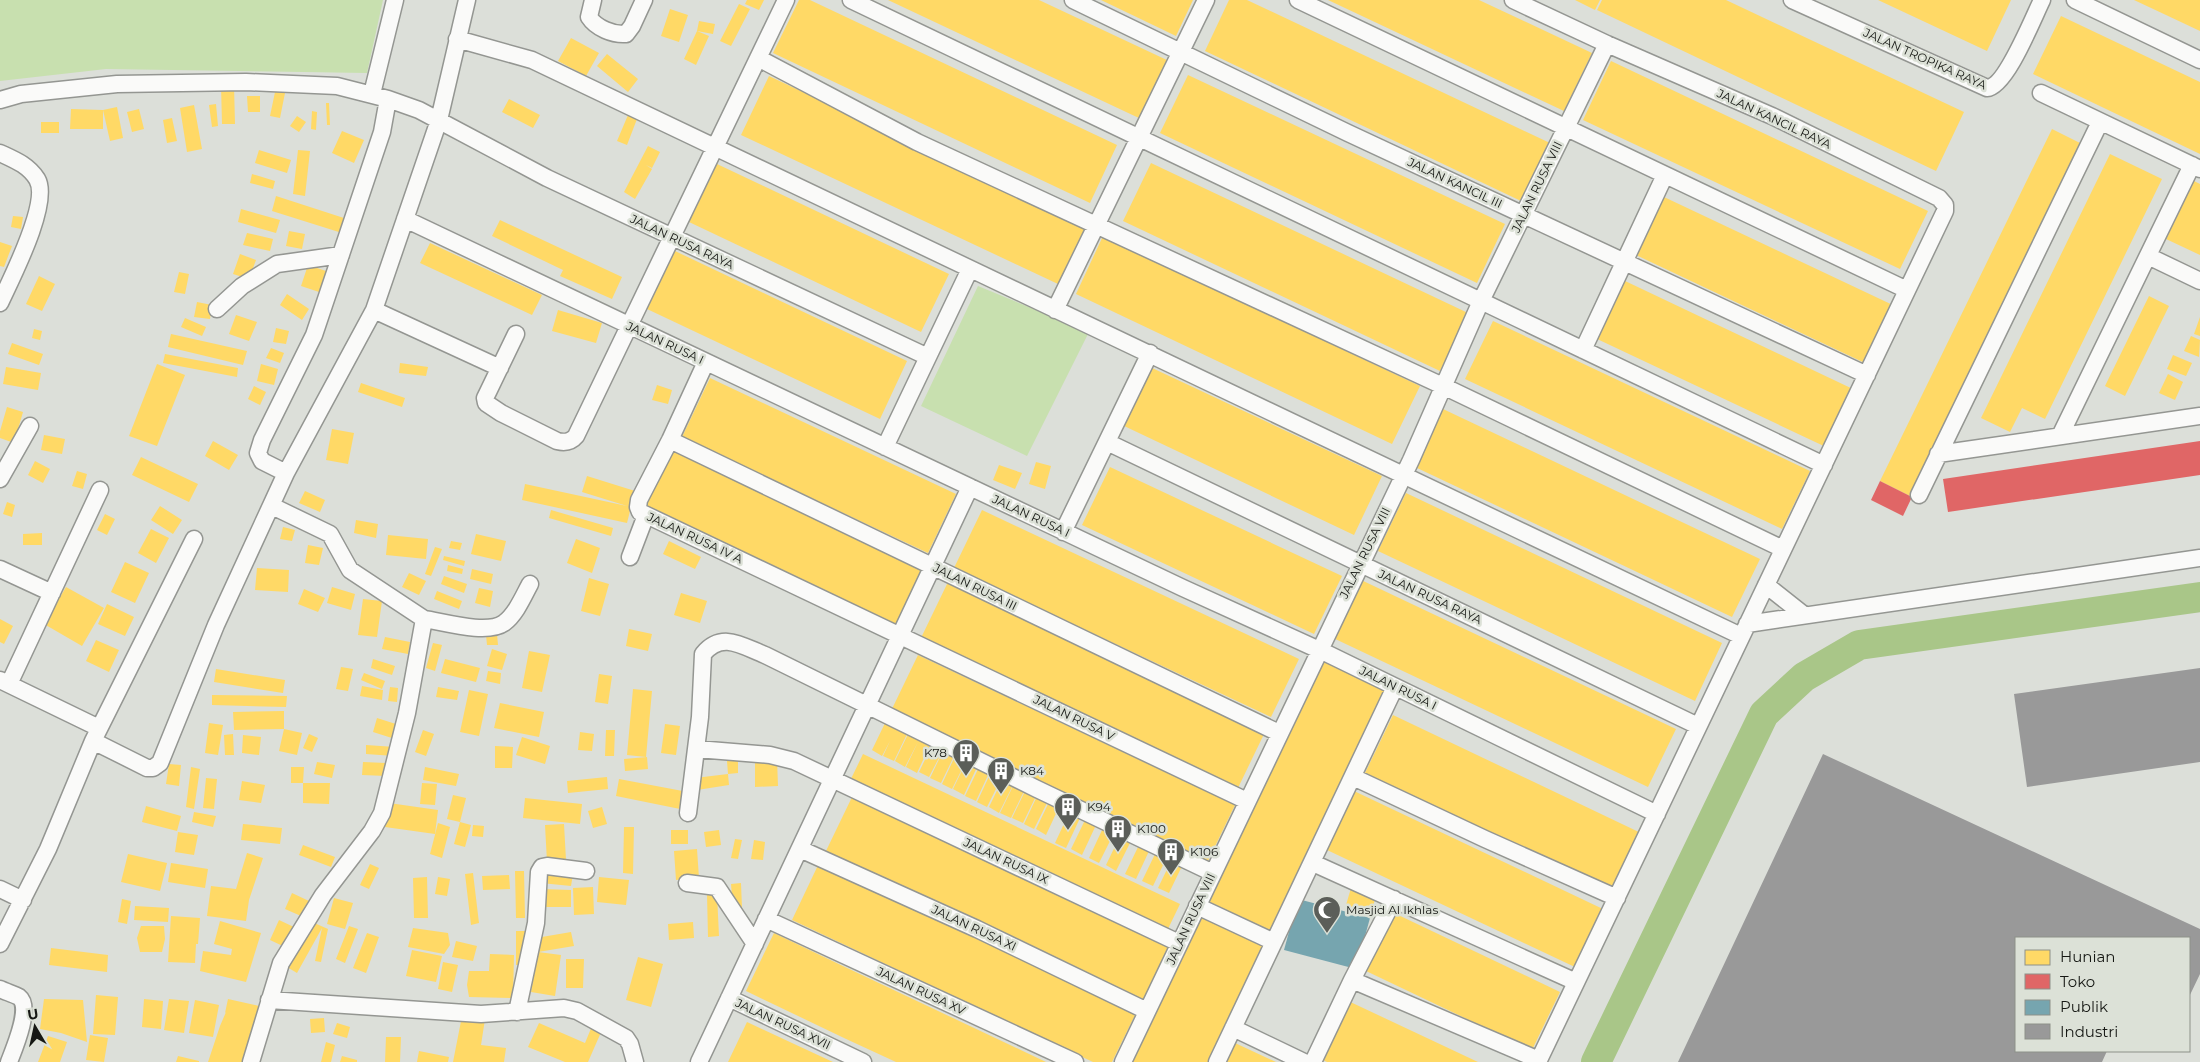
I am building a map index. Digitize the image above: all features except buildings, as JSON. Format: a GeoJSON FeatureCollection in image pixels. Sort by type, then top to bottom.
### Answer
{"type":"FeatureCollection","features":[{"type":"Feature","properties":{"kind":"street"},"geometry":{"type":"LineString","coordinates":[[372,94],[395,0]]}},
{"type":"Feature","properties":{"kind":"street"},"geometry":{"type":"LineString","coordinates":[[100,490],[52,593],[5,682],[96,734],[126,759],[147,768],[153,768],[160,763],[216,625],[286,473],[374,310],[439,120],[467,0]]}},
{"type":"Feature","properties":{"kind":"street"},"geometry":{"type":"LineString","coordinates":[[593,0],[589,17],[593,24],[618,35],[626,34],[632,26],[644,0]]}},
{"type":"Feature","properties":{"kind":"street"},"geometry":{"type":"LineString","coordinates":[[516,334],[485,398],[488,406],[557,441],[570,441],[576,436],[786,0]]}},
{"type":"Feature","properties":{"kind":"street"},"geometry":{"type":"LineString","coordinates":[[850,0],[1824,464]]}},
{"type":"Feature","properties":{"kind":"street","name":"JALAN KANCIL III"},"geometry":{"type":"LineString","coordinates":[[1073,0],[1348,133],[1866,374]]}},
{"type":"Feature","properties":{"kind":"street"},"geometry":{"type":"LineString","coordinates":[[1055,310],[1206,0]]}},
{"type":"Feature","properties":{"kind":"street"},"geometry":{"type":"LineString","coordinates":[[1298,0],[1907,290],[1539,1061],[1352,980]]}},
{"type":"Feature","properties":{"kind":"street","name":"JALAN KANCIL RAYA"},"geometry":{"type":"LineString","coordinates":[[1513,0],[1606,44],[1772,116],[1944,201],[1945,211],[1907,290]]}},
{"type":"Feature","properties":{"kind":"street","name":"JALAN TROPIKA RAYA"},"geometry":{"type":"LineString","coordinates":[[1792,0],[1988,88],[1994,88],[2005,75],[2042,0]]}},
{"type":"Feature","properties":{"kind":"street"},"geometry":{"type":"LineString","coordinates":[[2074,0],[2200,60]]}},
{"type":"Feature","properties":{"kind":"street"},"geometry":{"type":"LineString","coordinates":[[457,39],[480,47],[532,60],[1055,310],[1150,353],[1402,475],[1744,630],[1804,615],[2200,558]]}},
{"type":"Feature","properties":{"kind":"street","name":"JALAN RUSA VIII"},"geometry":{"type":"LineString","coordinates":[[1123,1062],[1445,388],[1481,301],[1606,44]]}},
{"type":"Feature","properties":{"kind":"street"},"geometry":{"type":"LineString","coordinates":[[758,58],[917,142],[1096,224],[1784,549]]}},
{"type":"Feature","properties":{"kind":"street","name":"JALAN RUSA RAYA"},"geometry":{"type":"LineString","coordinates":[[0,100],[21,94],[117,84],[246,82],[337,86],[372,94],[418,110],[547,178],[671,238],[928,357]]}},
{"type":"Feature","properties":{"kind":"street"},"geometry":{"type":"LineString","coordinates":[[2041,93],[2196,167],[2148,256],[2060,436]]}},
{"type":"Feature","properties":{"kind":"street"},"geometry":{"type":"LineString","coordinates":[[286,473],[262,461],[258,453],[262,440],[314,334],[382,132],[390,99]]}},
{"type":"Feature","properties":{"kind":"street"},"geometry":{"type":"LineString","coordinates":[[1919,495],[2100,122]]}},
{"type":"Feature","properties":{"kind":"street"},"geometry":{"type":"LineString","coordinates":[[0,153],[22,163],[38,181],[41,192],[40,206],[27,242],[0,303]]}},
{"type":"Feature","properties":{"kind":"street"},"geometry":{"type":"LineString","coordinates":[[1582,350],[1665,175]]}},
{"type":"Feature","properties":{"kind":"street","name":"JALAN RUSA I"},"geometry":{"type":"LineString","coordinates":[[405,219],[1064,532],[1319,650],[1657,814]]}},
{"type":"Feature","properties":{"kind":"street"},"geometry":{"type":"LineString","coordinates":[[217,309],[242,286],[277,264],[341,255]]}},
{"type":"Feature","properties":{"kind":"street"},"geometry":{"type":"LineString","coordinates":[[2148,256],[2200,282]]}},
{"type":"Feature","properties":{"kind":"street"},"geometry":{"type":"LineString","coordinates":[[885,446],[970,269]]}},
{"type":"Feature","properties":{"kind":"street"},"geometry":{"type":"LineString","coordinates":[[374,310],[500,368]]}},
{"type":"Feature","properties":{"kind":"street"},"geometry":{"type":"LineString","coordinates":[[1064,532],[1150,353]]}},
{"type":"Feature","properties":{"kind":"street","name":"JALAN RUSA IV A"},"geometry":{"type":"LineString","coordinates":[[706,362],[670,440],[639,500],[638,507],[640,512],[900,635]]}},
{"type":"Feature","properties":{"kind":"street"},"geometry":{"type":"LineString","coordinates":[[1938,454],[2200,416]]}},
{"type":"Feature","properties":{"kind":"street"},"geometry":{"type":"LineString","coordinates":[[0,478],[30,426]]}},
{"type":"Feature","properties":{"kind":"street","name":"JALAN RUSA III"},"geometry":{"type":"LineString","coordinates":[[670,440],[1280,733]]}},
{"type":"Feature","properties":{"kind":"street","name":"JALAN RUSA RAYA"},"geometry":{"type":"LineString","coordinates":[[1107,442],[1698,726]]}},
{"type":"Feature","properties":{"kind":"street"},"geometry":{"type":"LineString","coordinates":[[699,1062],[970,487]]}},
{"type":"Feature","properties":{"kind":"street"},"geometry":{"type":"LineString","coordinates":[[272,506],[330,534],[350,570],[424,619],[483,628],[495,627],[504,622],[514,612],[530,584]]}},
{"type":"Feature","properties":{"kind":"street"},"geometry":{"type":"LineString","coordinates":[[630,557],[646,515]]}},
{"type":"Feature","properties":{"kind":"street"},"geometry":{"type":"LineString","coordinates":[[0,944],[48,849],[96,734],[194,539]]}},
{"type":"Feature","properties":{"kind":"street"},"geometry":{"type":"LineString","coordinates":[[0,569],[52,593]]}},
{"type":"Feature","properties":{"kind":"street"},"geometry":{"type":"LineString","coordinates":[[1766,585],[1804,615]]}},
{"type":"Feature","properties":{"kind":"street"},"geometry":{"type":"LineString","coordinates":[[251,1062],[281,962],[323,895],[372,831],[382,813],[407,713],[424,619]]}},
{"type":"Feature","properties":{"kind":"street","name":"JALAN RUSA V"},"geometry":{"type":"LineString","coordinates":[[900,635],[1247,801]]}},
{"type":"Feature","properties":{"kind":"street"},"geometry":{"type":"LineString","coordinates":[[688,812],[697,749],[703,654],[709,646],[721,641],[730,641],[765,655],[1213,873]]}},
{"type":"Feature","properties":{"kind":"street"},"geometry":{"type":"LineString","coordinates":[[1217,1062],[1396,687]]}},
{"type":"Feature","properties":{"kind":"street","name":"JALAN RUSA IX"},"geometry":{"type":"LineString","coordinates":[[697,749],[781,757],[833,778],[1180,943]]}},
{"type":"Feature","properties":{"kind":"street"},"geometry":{"type":"LineString","coordinates":[[1353,777],[1485,840],[1617,898]]}},
{"type":"Feature","properties":{"kind":"street","name":"JALAN RUSA XI"},"geometry":{"type":"LineString","coordinates":[[800,849],[977,929],[1147,1011]]}},
{"type":"Feature","properties":{"kind":"street"},"geometry":{"type":"LineString","coordinates":[[1313,863],[1394,898],[1576,982]]}},
{"type":"Feature","properties":{"kind":"street"},"geometry":{"type":"LineString","coordinates":[[518,1012],[536,923],[539,872],[542,867],[547,866],[586,871]]}},
{"type":"Feature","properties":{"kind":"street"},"geometry":{"type":"LineString","coordinates":[[687,883],[717,887],[755,944]]}},
{"type":"Feature","properties":{"kind":"street"},"geometry":{"type":"LineString","coordinates":[[0,889],[23,900]]}},
{"type":"Feature","properties":{"kind":"street"},"geometry":{"type":"LineString","coordinates":[[1313,1062],[1394,898]]}},
{"type":"Feature","properties":{"kind":"street"},"geometry":{"type":"LineString","coordinates":[[1197,906],[1274,942]]}},
{"type":"Feature","properties":{"kind":"street","name":"JALAN RUSA XV"},"geometry":{"type":"LineString","coordinates":[[766,920],[1075,1062]]}},
{"type":"Feature","properties":{"kind":"street"},"geometry":{"type":"LineString","coordinates":[[0,990],[20,997],[24,1004],[22,1023],[9,1062]]}},
{"type":"Feature","properties":{"kind":"street","name":"JALAN RUSA XVII"},"geometry":{"type":"LineString","coordinates":[[729,998],[863,1062]]}},
{"type":"Feature","properties":{"kind":"street"},"geometry":{"type":"LineString","coordinates":[[269,1000],[480,1014],[564,1008],[577,1011],[626,1038],[630,1044],[635,1062]]}},
{"type":"Feature","properties":{"kind":"street"},"geometry":{"type":"LineString","coordinates":[[1233,1028],[1304,1062]]}},
{"type":"Feature","properties":{"kind":"green space"},"geometry":{"type":"Polygon","coordinates":[[[0,0],[383,0],[367,73],[106,69],[0,81],[0,0]]]}},
{"type":"Feature","properties":{"kind":"green space"},"geometry":{"type":"Polygon","coordinates":[[[978,286],[1089,332],[1027,456],[921,406],[978,286]]]}},
{"type":"Feature","properties":{"kind":"waterway"},"geometry":{"type":"LineString","coordinates":[[1596,1062],[1764,714],[1804,677],[1859,645],[2200,597]]}},
{"type":"Feature","properties":{"kind":"place","name":"K78"},"geometry":{"type":"Point","coordinates":[966,777]}},
{"type":"Feature","properties":{"kind":"place","name":"K84"},"geometry":{"type":"Point","coordinates":[1001,795]}},
{"type":"Feature","properties":{"kind":"place","name":"K94"},"geometry":{"type":"Point","coordinates":[1068,831]}},
{"type":"Feature","properties":{"kind":"place","name":"K100"},"geometry":{"type":"Point","coordinates":[1118,853]}},
{"type":"Feature","properties":{"kind":"place","name":"K106"},"geometry":{"type":"Point","coordinates":[1171,876]}},
{"type":"Feature","properties":{"kind":"place","name":"Masjid Al Ikhlas"},"geometry":{"type":"Point","coordinates":[1327,934]}}]}
